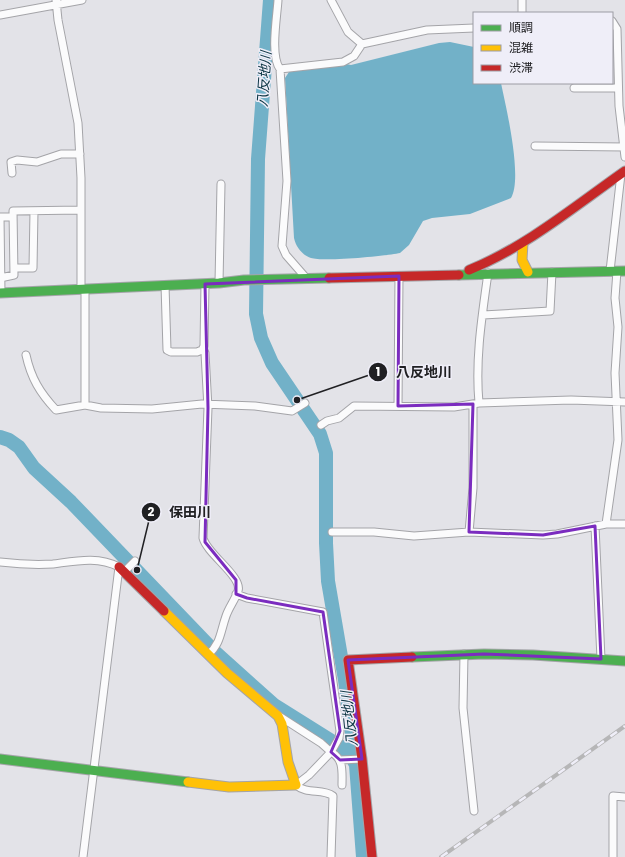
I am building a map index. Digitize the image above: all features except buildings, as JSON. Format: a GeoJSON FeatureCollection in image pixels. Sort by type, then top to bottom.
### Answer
{"type":"FeatureCollection","features":[{"type":"Feature","properties":{"kind":"street"},"geometry":{"type":"LineString","coordinates":[[0,15],[56,2],[82,0]]}},
{"type":"Feature","properties":{"kind":"street"},"geometry":{"type":"LineString","coordinates":[[278,0],[275,41],[277,65],[280,69],[287,181],[282,246],[286,255],[307,279]]}},
{"type":"Feature","properties":{"kind":"street"},"geometry":{"type":"LineString","coordinates":[[331,0],[348,32],[362,44]]}},
{"type":"Feature","properties":{"kind":"street"},"geometry":{"type":"LineString","coordinates":[[522,0],[522,12]]}},
{"type":"Feature","properties":{"kind":"street"},"geometry":{"type":"LineString","coordinates":[[56,2],[78,123],[80,154],[85,405]]}},
{"type":"Feature","properties":{"kind":"street"},"geometry":{"type":"LineString","coordinates":[[613,23],[617,29],[618,88],[625,157]]}},
{"type":"Feature","properties":{"kind":"street"},"geometry":{"type":"LineString","coordinates":[[280,69],[343,62],[354,56],[362,44],[427,30],[473,28]]}},
{"type":"Feature","properties":{"kind":"street"},"geometry":{"type":"LineString","coordinates":[[574,88],[618,88]]}},
{"type":"Feature","properties":{"kind":"street"},"geometry":{"type":"LineString","coordinates":[[535,146],[624,147]]}},
{"type":"Feature","properties":{"kind":"street"},"geometry":{"type":"LineString","coordinates":[[12,173],[11,162],[17,160],[37,162],[60,154],[80,154]]}},
{"type":"Feature","properties":{"kind":"street"},"geometry":{"type":"LineString","coordinates":[[456,274],[477,268],[523,243],[623,172]]}},
{"type":"Feature","properties":{"kind":"street"},"geometry":{"type":"LineString","coordinates":[[606,524],[617,445],[616,373],[618,327],[615,298],[623,172]]}},
{"type":"Feature","properties":{"kind":"street"},"geometry":{"type":"LineString","coordinates":[[219,283],[222,184]]}},
{"type":"Feature","properties":{"kind":"street"},"geometry":{"type":"LineString","coordinates":[[1,278],[14,276],[13,211],[81,210]]}},
{"type":"Feature","properties":{"kind":"street"},"geometry":{"type":"LineString","coordinates":[[14,268],[32,268],[34,211]]}},
{"type":"Feature","properties":{"kind":"street"},"geometry":{"type":"LineString","coordinates":[[13,217],[0,217],[1,293],[205,284],[249,280],[617,271]]}},
{"type":"Feature","properties":{"kind":"street"},"geometry":{"type":"LineString","coordinates":[[523,243],[522,260],[528,272]]}},
{"type":"Feature","properties":{"kind":"street"},"geometry":{"type":"LineString","coordinates":[[483,315],[550,311],[552,272]]}},
{"type":"Feature","properties":{"kind":"street"},"geometry":{"type":"LineString","coordinates":[[469,532],[473,488],[479,345],[488,273]]}},
{"type":"Feature","properties":{"kind":"street"},"geometry":{"type":"LineString","coordinates":[[398,276],[398,406]]}},
{"type":"Feature","properties":{"kind":"street"},"geometry":{"type":"LineString","coordinates":[[205,284],[203,349],[205,353],[208,405],[204,538],[206,547],[236,580],[238,590],[229,607],[212,652]]}},
{"type":"Feature","properties":{"kind":"street"},"geometry":{"type":"LineString","coordinates":[[165,285],[167,350],[171,352],[198,352],[203,349]]}},
{"type":"Feature","properties":{"kind":"street"},"geometry":{"type":"LineString","coordinates":[[26,355],[34,382],[41,394],[56,410],[85,405],[101,408],[152,409],[208,405],[255,406],[280,410],[297,409],[305,403]]}},
{"type":"Feature","properties":{"kind":"street"},"geometry":{"type":"LineString","coordinates":[[321,426],[327,421],[339,418],[354,406],[454,407],[476,403],[571,400],[625,402]]}},
{"type":"Feature","properties":{"kind":"street"},"geometry":{"type":"LineString","coordinates":[[332,532],[374,532],[414,536],[469,532],[543,535],[557,534],[606,524],[625,524]]}},
{"type":"Feature","properties":{"kind":"street"},"geometry":{"type":"LineString","coordinates":[[595,526],[601,659]]}},
{"type":"Feature","properties":{"kind":"street"},"geometry":{"type":"LineString","coordinates":[[0,562],[37,564],[94,560],[128,566],[212,652],[227,674],[278,716],[337,755],[340,760],[342,785]]}},
{"type":"Feature","properties":{"kind":"street"},"geometry":{"type":"LineString","coordinates":[[83,857],[94,771],[128,566]]}},
{"type":"Feature","properties":{"kind":"street"},"geometry":{"type":"LineString","coordinates":[[0,759],[229,787],[296,785],[309,775],[331,752],[339,738],[340,731],[323,612],[247,598],[236,594]]}},
{"type":"Feature","properties":{"kind":"street"},"geometry":{"type":"LineString","coordinates":[[464,654],[464,714],[474,811]]}},
{"type":"Feature","properties":{"kind":"street"},"geometry":{"type":"LineString","coordinates":[[372,857],[348,660],[464,654],[533,654],[625,660]]}},
{"type":"Feature","properties":{"kind":"street"},"geometry":{"type":"LineString","coordinates":[[278,716],[282,724],[288,762],[296,785],[305,791],[329,793],[333,796],[331,857]]}},
{"type":"Feature","properties":{"kind":"street"},"geometry":{"type":"LineString","coordinates":[[340,760],[360,759]]}},
{"type":"Feature","properties":{"kind":"street"},"geometry":{"type":"LineString","coordinates":[[612,857],[613,796],[625,797]]}},
{"type":"Feature","properties":{"kind":"highlighted area"},"geometry":{"type":"Polygon","coordinates":[[[399,276],[398,406],[473,404],[469,532],[543,535],[595,526],[601,659],[484,654],[348,660],[362,759],[340,760],[331,752],[340,731],[323,612],[247,598],[236,594],[236,580],[205,542],[208,408],[205,284],[399,276]]]}},
{"type":"Feature","properties":{"kind":"water"},"geometry":{"type":"Polygon","coordinates":[[[450,42],[473,47],[473,84],[501,84],[510,125],[514,159],[514,188],[511,198],[470,214],[432,218],[423,221],[409,245],[400,253],[341,259],[318,259],[305,255],[296,244],[294,238],[285,78],[289,72],[346,64],[351,65],[439,43],[450,42]]]}},
{"type":"Feature","properties":{"kind":"waterway","name":"八反地川"},"geometry":{"type":"LineString","coordinates":[[270,0],[258,159],[256,314],[261,338],[272,363],[320,434],[326,453],[326,543],[328,581],[345,680],[356,765],[363,857]]}},
{"type":"Feature","properties":{"kind":"waterway"},"geometry":{"type":"LineString","coordinates":[[0,437],[9,440],[19,447],[34,468],[71,502],[216,653],[274,705],[349,752],[355,763]]}},
{"type":"Feature","properties":{"kind":"railway"},"geometry":{"type":"LineString","coordinates":[[441,857],[625,726]]}},
{"type":"Feature","properties":{"kind":"traffic: fast"},"geometry":{"type":"LineString","coordinates":[[459,275],[625,271]]}},
{"type":"Feature","properties":{"kind":"traffic: fast"},"geometry":{"type":"LineString","coordinates":[[0,293],[219,283],[244,280],[329,278]]}},
{"type":"Feature","properties":{"kind":"traffic: fast"},"geometry":{"type":"LineString","coordinates":[[412,657],[484,654],[533,655],[625,661]]}},
{"type":"Feature","properties":{"kind":"traffic: fast"},"geometry":{"type":"LineString","coordinates":[[0,759],[188,782]]}},
{"type":"Feature","properties":{"kind":"traffic: slow"},"geometry":{"type":"LineString","coordinates":[[523,243],[522,260],[528,272]]}},
{"type":"Feature","properties":{"kind":"traffic: slow"},"geometry":{"type":"LineString","coordinates":[[164,611],[227,673],[278,716],[282,724],[288,762],[296,785],[229,787],[188,782]]}},
{"type":"Feature","properties":{"kind":"traffic: jam"},"geometry":{"type":"LineString","coordinates":[[469,270],[490,261],[530,238],[569,212],[625,171]]}},
{"type":"Feature","properties":{"kind":"traffic: jam"},"geometry":{"type":"LineString","coordinates":[[329,278],[459,275]]}},
{"type":"Feature","properties":{"kind":"traffic: jam"},"geometry":{"type":"LineString","coordinates":[[119,567],[164,611]]}},
{"type":"Feature","properties":{"kind":"traffic: jam"},"geometry":{"type":"LineString","coordinates":[[372,857],[362,759],[348,660],[412,657]]}},
{"type":"Feature","properties":{"kind":"place","name":"八反地川"},"geometry":{"type":"Point","coordinates":[297,400]}},
{"type":"Feature","properties":{"kind":"place","name":"保田川"},"geometry":{"type":"Point","coordinates":[137,570]}}]}
